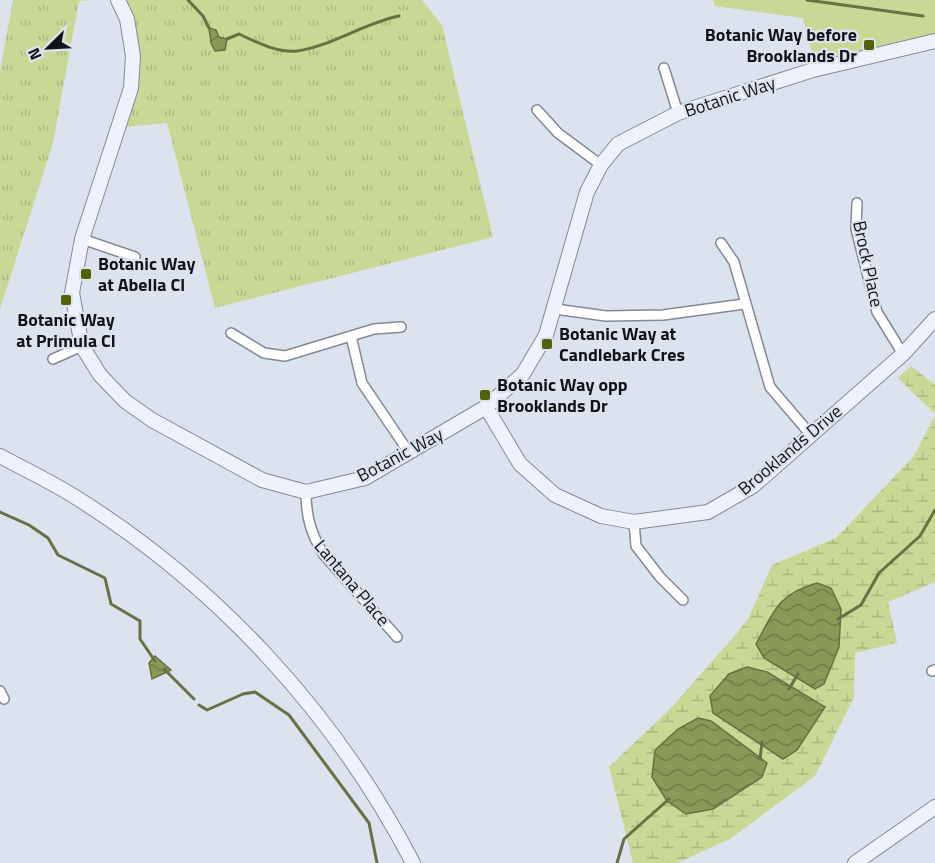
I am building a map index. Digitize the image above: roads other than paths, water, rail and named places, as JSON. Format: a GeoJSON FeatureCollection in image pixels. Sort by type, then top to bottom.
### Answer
{"type":"FeatureCollection","features":[{"type":"Feature","properties":{"kind":"street","name":"Botanic Way"},"geometry":{"type":"LineString","coordinates":[[118,0],[127,19],[133,56],[131,88],[82,239],[72,293],[82,346],[100,375],[152,420],[262,480],[306,492],[365,478],[410,454],[486,407],[523,374],[546,335],[587,192],[601,165],[618,144],[678,113],[813,70],[935,41]]}},
{"type":"Feature","properties":{"kind":"street"},"geometry":{"type":"LineString","coordinates":[[664,69],[678,113]]}},
{"type":"Feature","properties":{"kind":"street"},"geometry":{"type":"LineString","coordinates":[[537,110],[558,133],[601,165]]}},
{"type":"Feature","properties":{"kind":"street","name":"Brock Place"},"geometry":{"type":"LineString","coordinates":[[857,203],[856,229],[877,312],[903,354]]}},
{"type":"Feature","properties":{"kind":"street"},"geometry":{"type":"LineString","coordinates":[[82,239],[135,257]]}},
{"type":"Feature","properties":{"kind":"street"},"geometry":{"type":"LineString","coordinates":[[721,243],[734,262],[744,304],[770,387],[811,435]]}},
{"type":"Feature","properties":{"kind":"street"},"geometry":{"type":"LineString","coordinates":[[555,309],[606,316],[663,315],[744,304]]}},
{"type":"Feature","properties":{"kind":"street","name":"Brooklands Drive"},"geometry":{"type":"LineString","coordinates":[[486,407],[520,464],[555,495],[600,516],[634,522],[708,512],[753,486],[903,354],[935,320]]}},
{"type":"Feature","properties":{"kind":"street"},"geometry":{"type":"LineString","coordinates":[[231,333],[264,354],[285,356],[374,329],[401,327]]}},
{"type":"Feature","properties":{"kind":"street"},"geometry":{"type":"LineString","coordinates":[[351,336],[362,383],[410,454]]}},
{"type":"Feature","properties":{"kind":"street"},"geometry":{"type":"LineString","coordinates":[[53,359],[82,346]]}},
{"type":"Feature","properties":{"kind":"street"},"geometry":{"type":"LineString","coordinates":[[0,456],[72,495],[129,533],[178,571],[230,617],[295,687],[346,752],[372,791],[413,863]]}},
{"type":"Feature","properties":{"kind":"street","name":"Lantana Place"},"geometry":{"type":"LineString","coordinates":[[306,492],[308,523],[315,541],[324,555],[397,637]]}},
{"type":"Feature","properties":{"kind":"street"},"geometry":{"type":"LineString","coordinates":[[634,522],[636,546],[660,577],[683,600]]}},
{"type":"Feature","properties":{"kind":"street"},"geometry":{"type":"LineString","coordinates":[[855,863],[935,807]]}},
{"type":"Feature","properties":{"kind":"water"},"geometry":{"type":"Polygon","coordinates":[[[209,28],[216,30],[219,37],[227,39],[225,50],[215,51],[211,43],[209,28]]]}},
{"type":"Feature","properties":{"kind":"water"},"geometry":{"type":"Polygon","coordinates":[[[817,583],[831,588],[841,609],[839,647],[824,684],[815,689],[764,658],[756,644],[773,613],[785,598],[804,587],[817,583]]]}},
{"type":"Feature","properties":{"kind":"water"},"geometry":{"type":"Polygon","coordinates":[[[155,656],[171,670],[152,679],[149,663],[155,656]]]}},
{"type":"Feature","properties":{"kind":"water"},"geometry":{"type":"Polygon","coordinates":[[[747,667],[767,672],[825,707],[797,750],[783,759],[713,713],[710,696],[729,674],[747,667]]]}},
{"type":"Feature","properties":{"kind":"water"},"geometry":{"type":"Polygon","coordinates":[[[698,718],[711,721],[767,763],[762,777],[713,809],[686,814],[667,801],[652,777],[655,750],[678,729],[698,718]]]}},
{"type":"Feature","properties":{"kind":"waterway"},"geometry":{"type":"LineString","coordinates":[[188,0],[203,16],[209,28]]}},
{"type":"Feature","properties":{"kind":"waterway"},"geometry":{"type":"LineString","coordinates":[[807,0],[923,16]]}},
{"type":"Feature","properties":{"kind":"waterway"},"geometry":{"type":"LineString","coordinates":[[227,39],[239,34],[274,49],[297,51],[323,44],[399,16]]}},
{"type":"Feature","properties":{"kind":"waterway"},"geometry":{"type":"LineString","coordinates":[[838,619],[861,605],[879,573],[920,536],[935,510]]}},
{"type":"Feature","properties":{"kind":"waterway"},"geometry":{"type":"LineString","coordinates":[[0,512],[29,525],[48,538],[58,555],[105,578],[111,604],[140,621],[140,639],[155,661]]}},
{"type":"Feature","properties":{"kind":"waterway"},"geometry":{"type":"LineString","coordinates":[[164,669],[194,699]]}},
{"type":"Feature","properties":{"kind":"waterway"},"geometry":{"type":"LineString","coordinates":[[789,689],[798,674]]}},
{"type":"Feature","properties":{"kind":"waterway"},"geometry":{"type":"LineString","coordinates":[[199,705],[207,710],[243,694],[255,692],[289,715],[369,823],[377,863]]}},
{"type":"Feature","properties":{"kind":"waterway"},"geometry":{"type":"LineString","coordinates":[[760,759],[762,742]]}},
{"type":"Feature","properties":{"kind":"waterway"},"geometry":{"type":"LineString","coordinates":[[617,863],[624,839],[669,799]]}},
{"type":"Feature","properties":{"kind":"place","name":"Botanic Way before Brooklands Dr"},"geometry":{"type":"Point","coordinates":[869,45]}},
{"type":"Feature","properties":{"kind":"place","name":"Botanic Way at Abella Cl"},"geometry":{"type":"Point","coordinates":[86,274]}},
{"type":"Feature","properties":{"kind":"place","name":"Botanic Way at Primula Cl"},"geometry":{"type":"Point","coordinates":[66,300]}},
{"type":"Feature","properties":{"kind":"place","name":"Botanic Way at Candlebark Cres"},"geometry":{"type":"Point","coordinates":[547,344]}},
{"type":"Feature","properties":{"kind":"place","name":"Botanic Way opp Brooklands Dr"},"geometry":{"type":"Point","coordinates":[485,395]}}]}
